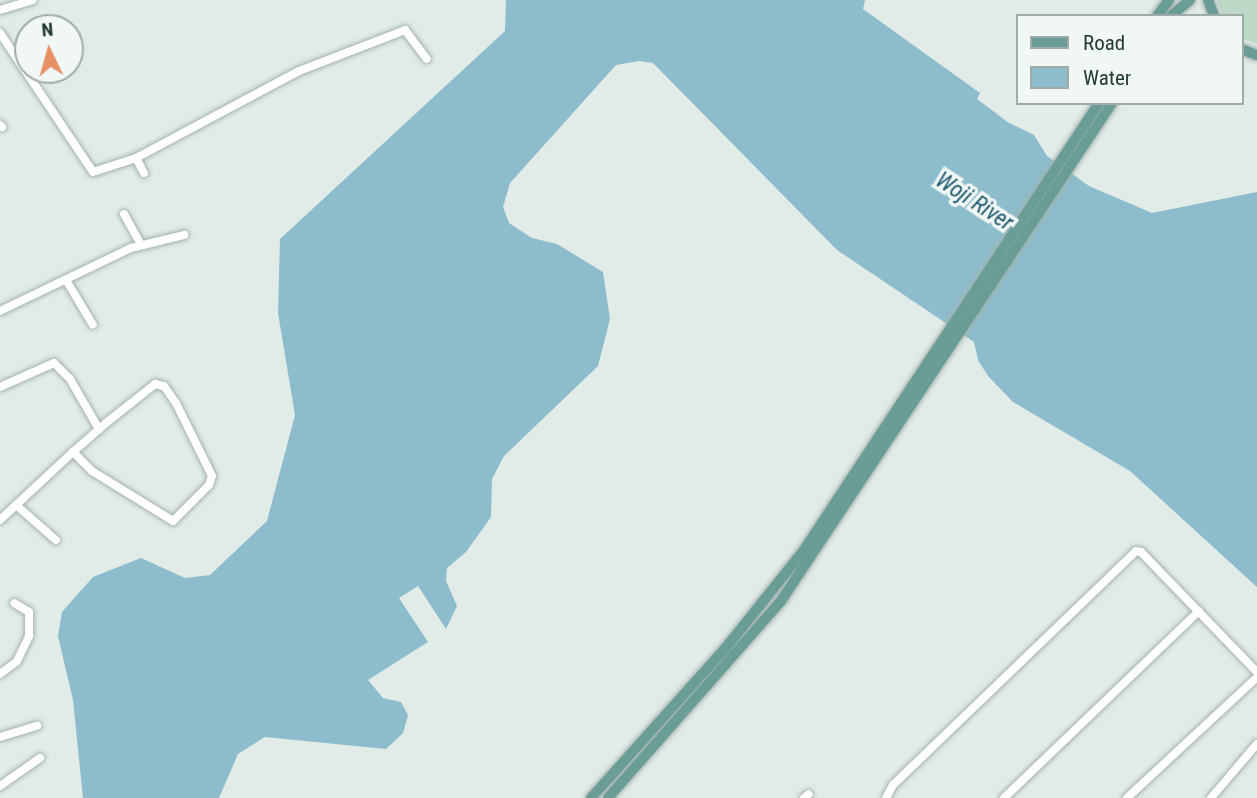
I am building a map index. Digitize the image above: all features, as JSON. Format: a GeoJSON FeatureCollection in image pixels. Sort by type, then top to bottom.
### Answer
{"type":"FeatureCollection","features":[{"type":"Feature","properties":{"kind":"main road"},"geometry":{"type":"LineString","coordinates":[[1173,14],[1189,0]]}},
{"type":"Feature","properties":{"kind":"main road"},"geometry":{"type":"LineString","coordinates":[[608,798],[781,601],[1100,109]]}},
{"type":"Feature","properties":{"kind":"main road"},"geometry":{"type":"LineString","coordinates":[[590,798],[724,650],[804,550],[944,349]]}},
{"type":"Feature","properties":{"kind":"street"},"geometry":{"type":"LineString","coordinates":[[0,9],[33,0]]}},
{"type":"Feature","properties":{"kind":"street"},"geometry":{"type":"LineString","coordinates":[[0,33],[87,166],[100,172],[136,158],[299,71],[405,30],[427,60]]}},
{"type":"Feature","properties":{"kind":"street"},"geometry":{"type":"LineString","coordinates":[[136,158],[144,173]]}},
{"type":"Feature","properties":{"kind":"street"},"geometry":{"type":"LineString","coordinates":[[124,214],[141,245]]}},
{"type":"Feature","properties":{"kind":"street"},"geometry":{"type":"LineString","coordinates":[[0,311],[141,245],[184,235]]}},
{"type":"Feature","properties":{"kind":"street"},"geometry":{"type":"LineString","coordinates":[[65,281],[93,325]]}},
{"type":"Feature","properties":{"kind":"street"},"geometry":{"type":"LineString","coordinates":[[0,387],[54,363],[70,379],[99,429]]}},
{"type":"Feature","properties":{"kind":"street"},"geometry":{"type":"LineString","coordinates":[[0,520],[99,429],[142,392],[160,383],[176,403],[210,469],[209,485],[173,521],[92,471],[74,452]]}},
{"type":"Feature","properties":{"kind":"street"},"geometry":{"type":"LineString","coordinates":[[16,505],[56,540]]}},
{"type":"Feature","properties":{"kind":"street"},"geometry":{"type":"LineString","coordinates":[[886,798],[893,785],[1136,551],[1142,552],[1257,675],[1127,798]]}},
{"type":"Feature","properties":{"kind":"street"},"geometry":{"type":"LineString","coordinates":[[0,674],[17,661],[29,636],[29,612],[14,603]]}},
{"type":"Feature","properties":{"kind":"street"},"geometry":{"type":"LineString","coordinates":[[1004,798],[1199,611]]}},
{"type":"Feature","properties":{"kind":"street"},"geometry":{"type":"LineString","coordinates":[[0,737],[37,726]]}},
{"type":"Feature","properties":{"kind":"street"},"geometry":{"type":"LineString","coordinates":[[1211,798],[1257,744]]}},
{"type":"Feature","properties":{"kind":"street"},"geometry":{"type":"LineString","coordinates":[[0,786],[40,758]]}},
{"type":"Feature","properties":{"kind":"green space"},"geometry":{"type":"Polygon","coordinates":[[[1217,0],[1257,0],[1257,44],[1243,39],[1243,14],[1222,14],[1217,0]]]}},
{"type":"Feature","properties":{"kind":"water","name":"Woji River"},"geometry":{"type":"Polygon","coordinates":[[[506,0],[865,0],[863,9],[980,93],[977,99],[1009,123],[1034,135],[1047,156],[1089,186],[1152,213],[1257,192],[1257,587],[1130,471],[1013,402],[988,376],[978,360],[974,342],[837,250],[653,63],[639,61],[616,65],[510,183],[503,207],[509,223],[532,238],[557,244],[603,272],[610,319],[598,366],[504,456],[492,479],[491,517],[466,552],[447,568],[446,581],[457,606],[446,629],[418,586],[399,598],[428,642],[368,680],[383,698],[401,702],[408,715],[403,733],[386,749],[265,737],[238,754],[219,798],[83,798],[73,700],[58,636],[62,612],[93,577],[141,558],[185,578],[210,575],[267,521],[295,415],[278,313],[280,239],[505,31],[506,0]]]}}]}
